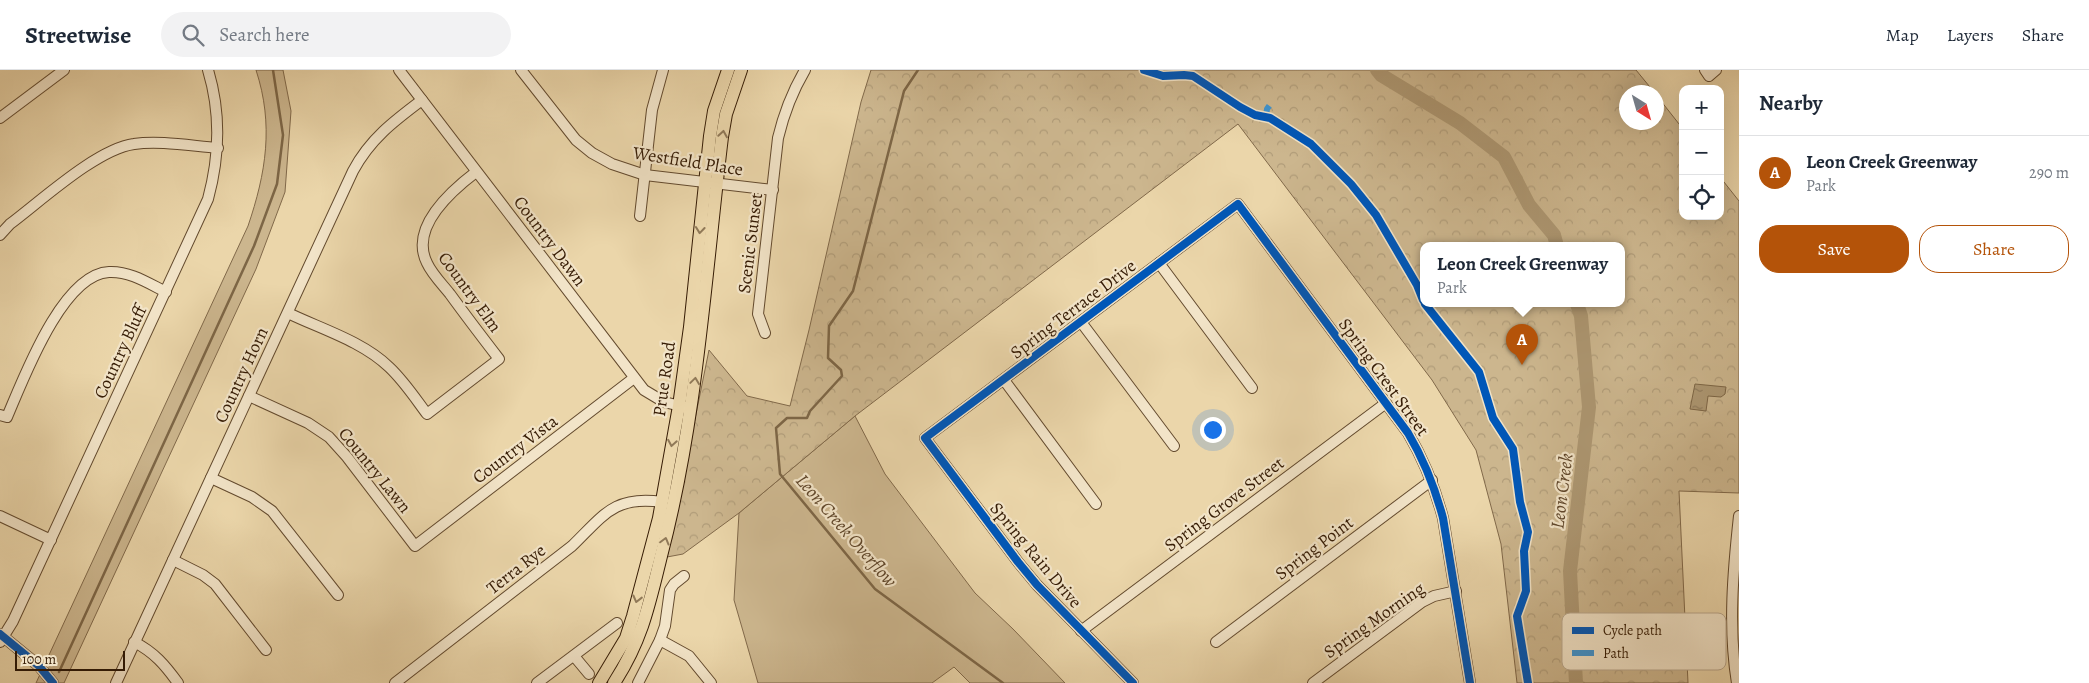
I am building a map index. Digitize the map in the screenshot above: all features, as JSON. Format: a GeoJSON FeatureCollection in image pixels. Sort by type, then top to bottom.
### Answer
{"type":"FeatureCollection","features":[{"type":"Feature","properties":{"kind":"main road","name":"Prue Road"},"geometry":{"type":"LineString","coordinates":[[599,683],[626,638],[633,616],[685,407],[702,328],[714,111],[728,70]]}},
{"type":"Feature","properties":{"kind":"main road","name":"Prue Road"},"geometry":{"type":"LineString","coordinates":[[711,182],[726,114],[741,70]]}},
{"type":"Feature","properties":{"kind":"main road","name":"Prue Road"},"geometry":{"type":"LineString","coordinates":[[614,683],[637,642],[645,620],[670,520],[685,407]]}},
{"type":"Feature","properties":{"kind":"street"},"geometry":{"type":"LineString","coordinates":[[0,118],[64,70]]}},
{"type":"Feature","properties":{"kind":"street","name":"Country Bluff"},"geometry":{"type":"LineString","coordinates":[[1,637],[13,621],[208,199],[214,178],[218,148],[217,114],[208,70]]}},
{"type":"Feature","properties":{"kind":"street","name":"Country Dawn"},"geometry":{"type":"LineString","coordinates":[[399,70],[644,390],[651,396],[685,407]]}},
{"type":"Feature","properties":{"kind":"street","name":"Westfield Place"},"geometry":{"type":"LineString","coordinates":[[521,70],[576,140],[592,154],[620,167],[645,174],[772,190]]}},
{"type":"Feature","properties":{"kind":"street"},"geometry":{"type":"LineString","coordinates":[[640,216],[652,110],[663,70]]}},
{"type":"Feature","properties":{"kind":"street","name":"Scenic Sunset"},"geometry":{"type":"LineString","coordinates":[[765,334],[758,314],[778,138],[784,114],[805,70]]}},
{"type":"Feature","properties":{"kind":"street","name":"Country Horn"},"geometry":{"type":"LineString","coordinates":[[116,683],[361,157],[386,127],[422,100]]}},
{"type":"Feature","properties":{"kind":"street"},"geometry":{"type":"LineString","coordinates":[[0,235],[10,224],[100,156],[119,147],[144,143],[218,148]]}},
{"type":"Feature","properties":{"kind":"street","name":"Country Elm"},"geometry":{"type":"LineString","coordinates":[[288,313],[379,358],[406,385],[428,414],[499,359],[430,269],[423,250],[424,233],[437,210],[458,186],[476,172]]}},
{"type":"Feature","properties":{"kind":"street","name":"Spring Terrace Drive"},"geometry":{"type":"LineString","coordinates":[[925,438],[1238,204]]}},
{"type":"Feature","properties":{"kind":"street","name":"Spring Crest Street"},"geometry":{"type":"LineString","coordinates":[[1238,204],[1386,403],[1417,448],[1432,480],[1443,518],[1470,683]]}},
{"type":"Feature","properties":{"kind":"street"},"geometry":{"type":"LineString","coordinates":[[1159,263],[1252,388]]}},
{"type":"Feature","properties":{"kind":"street"},"geometry":{"type":"LineString","coordinates":[[0,415],[7,417],[52,320],[77,289],[95,275],[106,272],[119,272],[133,275],[166,292]]}},
{"type":"Feature","properties":{"kind":"street"},"geometry":{"type":"LineString","coordinates":[[1081,322],[1174,446]]}},
{"type":"Feature","properties":{"kind":"street","name":"Country Vista"},"geometry":{"type":"LineString","coordinates":[[415,546],[634,378]]}},
{"type":"Feature","properties":{"kind":"street"},"geometry":{"type":"LineString","coordinates":[[1004,380],[1096,504]]}},
{"type":"Feature","properties":{"kind":"street","name":"Country Lawn"},"geometry":{"type":"LineString","coordinates":[[249,396],[308,423],[329,437],[347,457],[415,546]]}},
{"type":"Feature","properties":{"kind":"street","name":"Spring Grove Street"},"geometry":{"type":"LineString","coordinates":[[1081,631],[1386,403]]}},
{"type":"Feature","properties":{"kind":"street","name":"Spring Rain Drive"},"geometry":{"type":"LineString","coordinates":[[925,438],[1018,562],[1132,683]]}},
{"type":"Feature","properties":{"kind":"street"},"geometry":{"type":"LineString","coordinates":[[211,478],[252,497],[272,511],[338,595]]}},
{"type":"Feature","properties":{"kind":"street","name":"Spring Point"},"geometry":{"type":"LineString","coordinates":[[1216,642],[1432,480]]}},
{"type":"Feature","properties":{"kind":"street","name":"Terra Rye"},"geometry":{"type":"LineString","coordinates":[[395,683],[572,546],[612,509],[628,502],[644,499],[662,502]]}},
{"type":"Feature","properties":{"kind":"street"},"geometry":{"type":"LineString","coordinates":[[0,516],[51,540]]}},
{"type":"Feature","properties":{"kind":"street"},"geometry":{"type":"LineString","coordinates":[[1737,683],[1733,647],[1732,590],[1739,516]]}},
{"type":"Feature","properties":{"kind":"street"},"geometry":{"type":"LineString","coordinates":[[173,560],[203,575],[215,584],[266,650]]}},
{"type":"Feature","properties":{"kind":"street"},"geometry":{"type":"LineString","coordinates":[[638,683],[665,626],[670,590],[678,579],[684,576]]}},
{"type":"Feature","properties":{"kind":"street","name":"Spring Morning"},"geometry":{"type":"LineString","coordinates":[[1314,683],[1422,602],[1434,596],[1456,591]]}},
{"type":"Feature","properties":{"kind":"street"},"geometry":{"type":"LineString","coordinates":[[537,683],[617,624]]}},
{"type":"Feature","properties":{"kind":"street"},"geometry":{"type":"LineString","coordinates":[[1,637],[38,666],[53,683]]}},
{"type":"Feature","properties":{"kind":"street"},"geometry":{"type":"LineString","coordinates":[[660,640],[689,656],[711,683]]}},
{"type":"Feature","properties":{"kind":"street"},"geometry":{"type":"LineString","coordinates":[[134,642],[150,650],[158,657],[178,683]]}},
{"type":"Feature","properties":{"kind":"street"},"geometry":{"type":"LineString","coordinates":[[574,656],[589,674]]}},
{"type":"Feature","properties":{"kind":"green space"},"geometry":{"type":"Polygon","coordinates":[[[256,70],[283,70],[291,111],[285,192],[256,269],[64,683],[36,683],[248,226],[259,187],[266,149],[265,110],[256,70]]]}},
{"type":"Feature","properties":{"kind":"green space"},"geometry":{"type":"Polygon","coordinates":[[[871,70],[1636,70],[1648,85],[1619,85],[1619,130],[1664,130],[1664,105],[1679,124],[1679,220],[1724,220],[1724,182],[1739,201],[1739,493],[1679,491],[1685,613],[1562,613],[1562,670],[1687,670],[1688,683],[1517,683],[1501,544],[1476,450],[1432,380],[1238,124],[855,416],[739,513],[683,554],[667,557],[709,350],[747,396],[790,406],[861,102],[871,70]]]}},
{"type":"Feature","properties":{"kind":"green space"},"geometry":{"type":"Polygon","coordinates":[[[855,416],[885,474],[975,593],[1065,683],[970,683],[954,667],[932,683],[758,683],[734,600],[739,513],[855,416]]]}},
{"type":"Feature","properties":{"kind":"water"},"geometry":{"type":"Polygon","coordinates":[[[1695,384],[1726,387],[1725,394],[1721,397],[1708,396],[1706,411],[1690,409],[1695,384]]]}},
{"type":"Feature","properties":{"kind":"waterway"},"geometry":{"type":"LineString","coordinates":[[59,672],[254,246],[277,184],[283,135],[273,70]]}},
{"type":"Feature","properties":{"kind":"waterway","name":"Leon Creek Overflow"},"geometry":{"type":"LineString","coordinates":[[918,70],[904,91],[853,291],[829,326],[828,358],[841,370],[842,376],[810,411],[807,418],[787,418],[776,428],[780,474],[875,589],[1003,683]]}},
{"type":"Feature","properties":{"kind":"waterway","name":"Leon Creek"},"geometry":{"type":"LineString","coordinates":[[1377,70],[1381,75],[1460,123],[1504,157],[1529,205],[1554,235],[1556,242]]}},
{"type":"Feature","properties":{"kind":"waterway","name":"Leon Creek"},"geometry":{"type":"LineString","coordinates":[[1572,613],[1570,571],[1589,407],[1581,316],[1578,307]]}},
{"type":"Feature","properties":{"kind":"waterway","name":"Leon Creek"},"geometry":{"type":"LineString","coordinates":[[1575,670],[1576,683]]}},
{"type":"Feature","properties":{"kind":"marked path"},"geometry":{"type":"LineString","coordinates":[[1266,117],[1267,109],[1272,102]]}},
{"type":"Feature","properties":{"kind":"cycle path"},"geometry":{"type":"LineString","coordinates":[[1144,70],[1163,76],[1193,76],[1240,107],[1255,115],[1270,118],[1311,144],[1351,184],[1376,215],[1420,292]]}},
{"type":"Feature","properties":{"kind":"cycle path"},"geometry":{"type":"LineString","coordinates":[[1133,683],[1037,585],[925,438],[1238,204],[1408,433],[1419,453],[1433,485],[1443,518],[1470,683]]}},
{"type":"Feature","properties":{"kind":"cycle path"},"geometry":{"type":"LineString","coordinates":[[1427,307],[1479,372],[1493,418],[1513,449],[1520,502],[1528,532],[1524,551],[1526,591],[1517,616],[1528,683]]}},
{"type":"Feature","properties":{"kind":"cycle path"},"geometry":{"type":"LineString","coordinates":[[0,634],[39,666],[53,683]]}},
{"type":"Feature","properties":{"kind":"place","name":"Leon Creek Greenway"},"geometry":{"type":"Point","coordinates":[1522,365]}}]}
